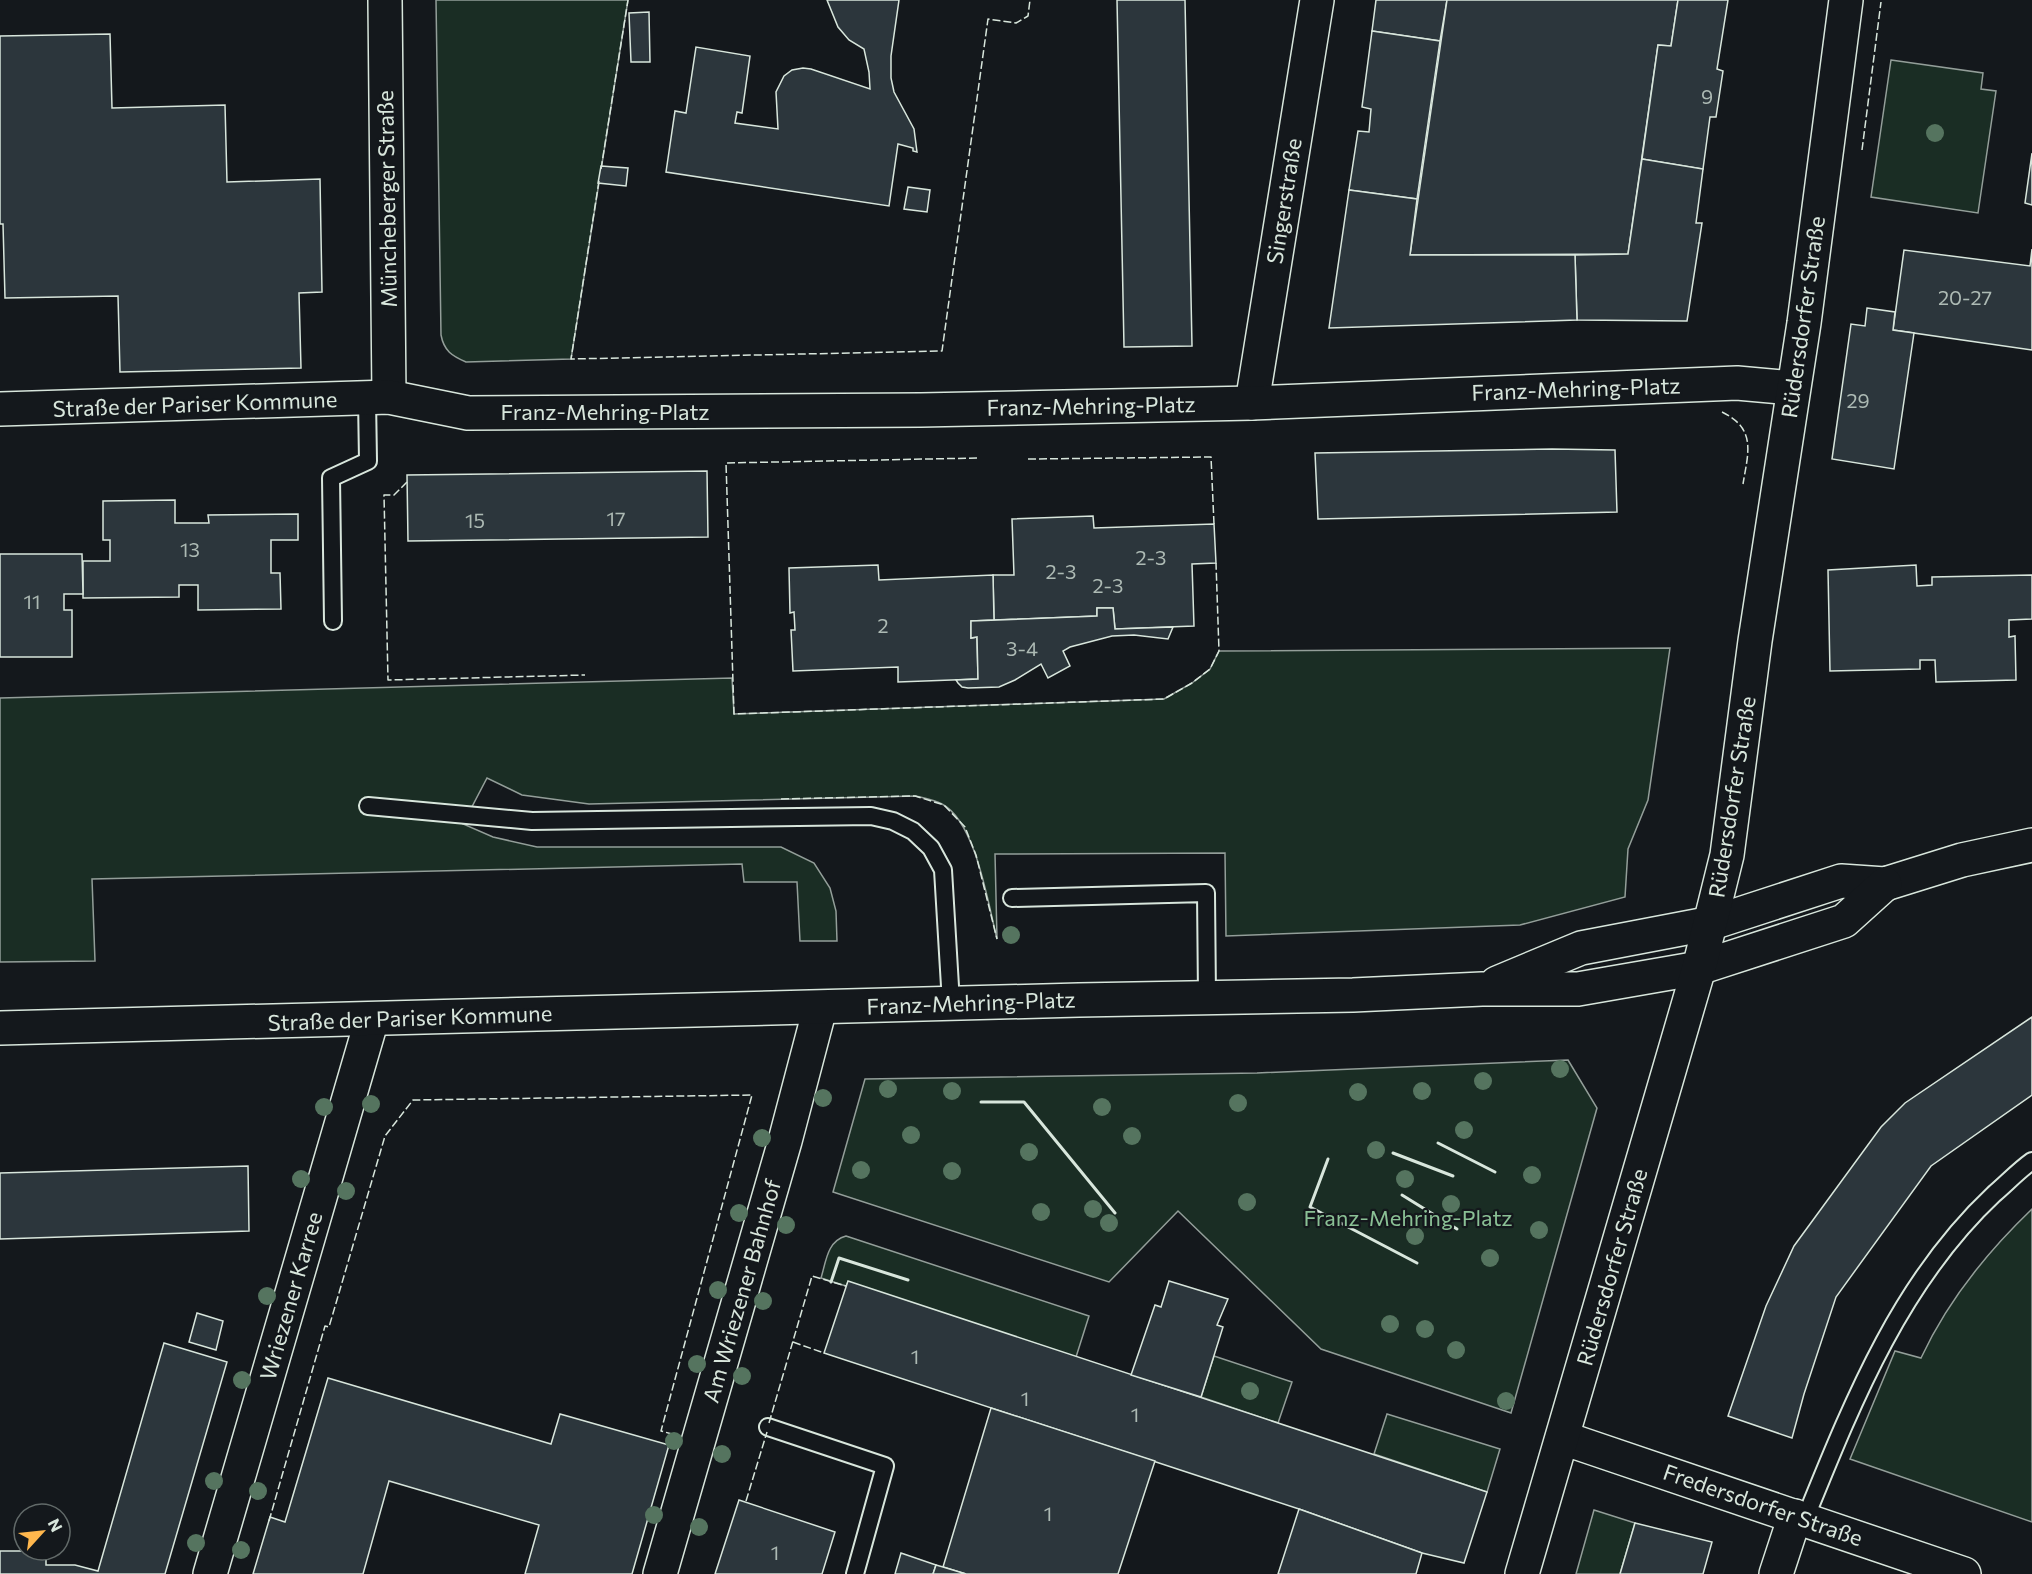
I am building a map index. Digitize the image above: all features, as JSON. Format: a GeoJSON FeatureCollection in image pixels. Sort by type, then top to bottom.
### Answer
{"type":"FeatureCollection","features":[{"type":"Feature","properties":{"kind":"street","name":"Müncheberger Straße"},"geometry":{"type":"LineString","coordinates":[[378,398],[385,0]]}},
{"type":"Feature","properties":{"kind":"street","name":"Singerstraße"},"geometry":{"type":"LineString","coordinates":[[1252,403],[1317,0]]}},
{"type":"Feature","properties":{"kind":"street","name":"Rüdersdorfer Straße"},"geometry":{"type":"LineString","coordinates":[[1522,1574],[1712,923],[1731,825],[1755,641],[1804,323],[1846,0]]}},
{"type":"Feature","properties":{"kind":"street","name":"Franz-Mehring-Platz"},"geometry":{"type":"LineString","coordinates":[[378,398],[468,413],[921,410],[1252,403],[1737,382],[1793,388]]}},
{"type":"Feature","properties":{"kind":"street","name":"Straße der Pariser Kommune"},"geometry":{"type":"LineString","coordinates":[[0,409],[378,398]]}},
{"type":"Feature","properties":{"kind":"street"},"geometry":{"type":"LineString","coordinates":[[1712,923],[1841,881],[1885,884],[1962,860],[2032,845]]}},
{"type":"Feature","properties":{"kind":"street"},"geometry":{"type":"LineString","coordinates":[[1699,968],[1844,921],[1885,884]]}},
{"type":"Feature","properties":{"kind":"street","name":"Franz-Mehring-Platz"},"geometry":{"type":"LineString","coordinates":[[1482,989],[1581,948],[1712,923]]}},
{"type":"Feature","properties":{"kind":"street","name":"Franz-Mehring-Platz"},"geometry":{"type":"LineString","coordinates":[[820,1008],[951,1003],[1353,995],[1482,989],[1578,989],[1699,968]]}},
{"type":"Feature","properties":{"kind":"street","name":"Straße der Pariser Kommune"},"geometry":{"type":"LineString","coordinates":[[0,1028],[820,1008]]}},
{"type":"Feature","properties":{"kind":"street","name":"Am Wriezener Bahnhof"},"geometry":{"type":"LineString","coordinates":[[660,1574],[785,1141],[820,1008]]}},
{"type":"Feature","properties":{"kind":"street","name":"Wriezener Karree"},"geometry":{"type":"LineString","coordinates":[[210,1574],[372,1019]]}},
{"type":"Feature","properties":{"kind":"street","name":"Fredersdorfer Straße"},"geometry":{"type":"LineString","coordinates":[[1563,1438],[1964,1574]]}},
{"type":"Feature","properties":{"kind":"street"},"geometry":{"type":"LineString","coordinates":[[1776,1574],[1800,1517]]}},
{"type":"Feature","properties":{"kind":"lane"},"geometry":{"type":"LineString","coordinates":[[333,621],[331,478],[368,461],[378,398]]}},
{"type":"Feature","properties":{"kind":"lane"},"geometry":{"type":"LineString","coordinates":[[368,806],[532,821],[871,816],[893,821],[913,831],[931,848],[943,870],[951,1003]]}},
{"type":"Feature","properties":{"kind":"lane"},"geometry":{"type":"LineString","coordinates":[[1012,898],[1206,893],[1208,997]]}},
{"type":"Feature","properties":{"kind":"lane"},"geometry":{"type":"LineString","coordinates":[[1800,1517],[1849,1411],[1904,1305],[1931,1263],[1976,1211],[2032,1161]]}},
{"type":"Feature","properties":{"kind":"lane"},"geometry":{"type":"LineString","coordinates":[[768,1427],[885,1466],[855,1574]]}},
{"type":"Feature","properties":{"kind":"green space"},"geometry":{"type":"Polygon","coordinates":[[[436,0],[628,0],[571,359],[466,362],[449,352],[442,341],[436,0]]]}},
{"type":"Feature","properties":{"kind":"green space"},"geometry":{"type":"Polygon","coordinates":[[[1891,60],[1983,73],[1981,89],[1996,91],[1978,213],[1871,197],[1891,60]]]}},
{"type":"Feature","properties":{"kind":"green space"},"geometry":{"type":"Polygon","coordinates":[[[1670,648],[1648,800],[1628,849],[1625,897],[1520,925],[1226,936],[1225,853],[995,854],[997,939],[985,886],[972,845],[954,814],[942,804],[932,800],[916,796],[589,804],[522,795],[487,778],[463,824],[493,837],[537,847],[781,847],[814,863],[830,888],[836,911],[837,941],[800,941],[797,882],[744,882],[742,864],[92,879],[95,961],[0,962],[0,698],[732,678],[734,714],[1164,699],[1192,683],[1210,669],[1219,651],[1670,648]]]}},
{"type":"Feature","properties":{"kind":"green space","name":"Franz-Mehring-Platz"},"geometry":{"type":"Polygon","coordinates":[[[1568,1060],[1597,1108],[1511,1413],[1321,1349],[1178,1211],[1109,1282],[833,1192],[865,1079],[1257,1073],[1568,1060]]]}},
{"type":"Feature","properties":{"kind":"green space"},"geometry":{"type":"Polygon","coordinates":[[[2032,1209],[2032,1522],[1850,1459],[1895,1351],[1921,1358],[1943,1316],[1969,1278],[2032,1209]]]}},
{"type":"Feature","properties":{"kind":"green space"},"geometry":{"type":"Polygon","coordinates":[[[846,1236],[1089,1316],[1076,1357],[848,1282],[846,1286],[821,1278],[831,1247],[846,1236]]]}},
{"type":"Feature","properties":{"kind":"green space"},"geometry":{"type":"Polygon","coordinates":[[[1214,1356],[1292,1382],[1278,1423],[1201,1397],[1214,1356]]]}},
{"type":"Feature","properties":{"kind":"green space"},"geometry":{"type":"Polygon","coordinates":[[[1387,1414],[1500,1449],[1487,1492],[1374,1454],[1387,1414]]]}},
{"type":"Feature","properties":{"kind":"green space"},"geometry":{"type":"Polygon","coordinates":[[[1594,1510],[1635,1523],[1620,1574],[1576,1574],[1594,1510]]]}},
{"type":"Feature","properties":{"kind":"building"},"geometry":{"type":"Polygon","coordinates":[[[827,0],[899,0],[891,56],[891,78],[894,92],[914,129],[917,152],[913,151],[913,148],[898,144],[889,206],[666,172],[675,111],[686,113],[696,47],[750,56],[742,113],[737,112],[735,123],[778,129],[776,92],[784,76],[792,70],[811,69],[870,89],[864,49],[849,40],[838,27],[827,0]]]}},
{"type":"Feature","properties":{"kind":"building"},"geometry":{"type":"Polygon","coordinates":[[[1117,0],[1185,0],[1192,346],[1124,347],[1117,0]]]}},
{"type":"Feature","properties":{"kind":"building"},"geometry":{"type":"Polygon","coordinates":[[[1376,0],[1447,0],[1440,41],[1372,31],[1376,0]]]}},
{"type":"Feature","properties":{"kind":"building"},"geometry":{"type":"Polygon","coordinates":[[[1447,0],[1678,0],[1671,46],[1658,45],[1628,254],[1410,255],[1447,0]]]}},
{"type":"Feature","properties":{"kind":"building"},"geometry":{"type":"Polygon","coordinates":[[[1678,0],[1728,0],[1717,69],[1723,71],[1716,117],[1710,117],[1703,169],[1642,159],[1658,45],[1671,46],[1678,0]]]}},
{"type":"Feature","properties":{"kind":"building"},"geometry":{"type":"Polygon","coordinates":[[[649,12],[650,62],[631,62],[629,13],[649,12]]]}},
{"type":"Feature","properties":{"kind":"building"},"geometry":{"type":"Polygon","coordinates":[[[1372,31],[1440,41],[1417,199],[1349,190],[1358,131],[1369,132],[1371,109],[1362,107],[1372,31]]]}},
{"type":"Feature","properties":{"kind":"building"},"geometry":{"type":"Polygon","coordinates":[[[110,34],[112,108],[225,105],[227,182],[320,179],[322,292],[299,293],[301,368],[120,372],[118,296],[5,298],[3,224],[0,224],[0,36],[110,34]]]}},
{"type":"Feature","properties":{"kind":"building"},"geometry":{"type":"Polygon","coordinates":[[[2032,153],[2032,205],[2025,203],[2032,153]]]}},
{"type":"Feature","properties":{"kind":"building"},"geometry":{"type":"Polygon","coordinates":[[[1642,159],[1703,169],[1696,223],[1702,223],[1687,321],[1577,320],[1575,255],[1628,254],[1642,159]]]}},
{"type":"Feature","properties":{"kind":"building"},"geometry":{"type":"Polygon","coordinates":[[[601,166],[628,168],[626,186],[598,183],[601,166]]]}},
{"type":"Feature","properties":{"kind":"building"},"geometry":{"type":"Polygon","coordinates":[[[908,187],[930,190],[927,212],[904,209],[908,187]]]}},
{"type":"Feature","properties":{"kind":"building"},"geometry":{"type":"Polygon","coordinates":[[[1349,190],[1417,199],[1410,255],[1575,255],[1577,320],[1329,328],[1349,190]]]}},
{"type":"Feature","properties":{"kind":"building"},"geometry":{"type":"Polygon","coordinates":[[[2032,249],[2032,350],[1893,330],[1904,250],[2030,266],[2032,249]]]}},
{"type":"Feature","properties":{"kind":"building"},"geometry":{"type":"Polygon","coordinates":[[[1867,308],[1895,312],[1893,330],[1914,333],[1894,469],[1832,459],[1851,324],[1865,326],[1867,308]]]}},
{"type":"Feature","properties":{"kind":"building"},"geometry":{"type":"Polygon","coordinates":[[[1615,450],[1617,512],[1318,519],[1315,453],[1615,450]]]}},
{"type":"Feature","properties":{"kind":"building"},"geometry":{"type":"Polygon","coordinates":[[[707,471],[708,537],[408,541],[407,475],[707,471]]]}},
{"type":"Feature","properties":{"kind":"building"},"geometry":{"type":"Polygon","coordinates":[[[175,500],[175,523],[209,523],[208,515],[298,514],[298,540],[271,540],[271,573],[280,573],[281,609],[198,610],[198,585],[179,585],[179,597],[83,598],[83,561],[110,561],[110,540],[103,540],[103,501],[175,500]]]}},
{"type":"Feature","properties":{"kind":"building"},"geometry":{"type":"Polygon","coordinates":[[[1093,516],[1094,528],[1214,524],[1216,563],[1192,564],[1194,626],[1115,629],[1113,608],[1097,608],[1097,616],[994,620],[993,575],[1014,575],[1012,519],[1093,516]]]}},
{"type":"Feature","properties":{"kind":"building"},"geometry":{"type":"Polygon","coordinates":[[[0,554],[82,554],[83,594],[64,594],[64,610],[72,610],[72,657],[0,657],[0,554]]]}},
{"type":"Feature","properties":{"kind":"building"},"geometry":{"type":"Polygon","coordinates":[[[878,565],[879,580],[993,575],[994,620],[971,621],[971,638],[977,637],[978,679],[898,682],[898,667],[793,671],[791,630],[795,630],[794,612],[790,613],[789,568],[878,565]]]}},
{"type":"Feature","properties":{"kind":"building"},"geometry":{"type":"Polygon","coordinates":[[[1916,565],[1917,586],[1932,585],[1932,577],[2032,575],[2032,619],[2009,620],[2009,637],[2015,636],[2016,680],[1936,682],[1935,660],[1920,660],[1920,669],[1830,671],[1828,570],[1916,565]]]}},
{"type":"Feature","properties":{"kind":"building"},"geometry":{"type":"Polygon","coordinates":[[[1097,608],[1113,608],[1115,629],[1173,627],[1168,639],[1134,635],[1112,636],[1070,647],[1063,651],[1070,666],[1048,678],[1041,664],[999,687],[968,688],[962,687],[956,680],[978,679],[977,637],[971,638],[971,621],[1097,616],[1097,608]]]}},
{"type":"Feature","properties":{"kind":"building"},"geometry":{"type":"Polygon","coordinates":[[[2032,1017],[2032,1095],[1931,1166],[1836,1297],[1792,1438],[1728,1416],[1766,1306],[1794,1246],[1881,1127],[1905,1103],[2032,1017]]]}},
{"type":"Feature","properties":{"kind":"building"},"geometry":{"type":"Polygon","coordinates":[[[248,1166],[249,1231],[0,1239],[0,1173],[248,1166]]]}},
{"type":"Feature","properties":{"kind":"building"},"geometry":{"type":"Polygon","coordinates":[[[848,1281],[1487,1492],[1464,1563],[1422,1553],[1299,1509],[824,1353],[848,1281]]]}},
{"type":"Feature","properties":{"kind":"building"},"geometry":{"type":"Polygon","coordinates":[[[1169,1281],[1228,1299],[1217,1325],[1223,1327],[1201,1397],[1131,1375],[1155,1305],[1161,1307],[1169,1281]]]}},
{"type":"Feature","properties":{"kind":"building"},"geometry":{"type":"Polygon","coordinates":[[[197,1313],[223,1321],[216,1350],[189,1342],[197,1313]]]}},
{"type":"Feature","properties":{"kind":"building"},"geometry":{"type":"Polygon","coordinates":[[[164,1343],[227,1362],[165,1574],[0,1574],[0,1551],[12,1551],[12,1562],[75,1565],[98,1571],[164,1343]]]}},
{"type":"Feature","properties":{"kind":"building"},"geometry":{"type":"Polygon","coordinates":[[[328,1378],[551,1444],[560,1414],[669,1445],[632,1574],[525,1574],[539,1525],[389,1481],[363,1574],[253,1574],[270,1517],[285,1522],[328,1378]]]}},
{"type":"Feature","properties":{"kind":"building"},"geometry":{"type":"Polygon","coordinates":[[[991,1408],[1155,1461],[1118,1574],[966,1574],[943,1567],[991,1408]]]}},
{"type":"Feature","properties":{"kind":"building"},"geometry":{"type":"Polygon","coordinates":[[[739,1500],[835,1532],[822,1574],[715,1574],[739,1500]]]}},
{"type":"Feature","properties":{"kind":"building"},"geometry":{"type":"Polygon","coordinates":[[[1299,1509],[1422,1553],[1416,1574],[1278,1574],[1299,1509]]]}},
{"type":"Feature","properties":{"kind":"building"},"geometry":{"type":"Polygon","coordinates":[[[1635,1523],[1712,1542],[1703,1574],[1620,1574],[1635,1523]]]}},
{"type":"Feature","properties":{"kind":"building"},"geometry":{"type":"Polygon","coordinates":[[[901,1553],[936,1565],[933,1574],[895,1574],[901,1553]]]}},
{"type":"Feature","properties":{"kind":"building"},"geometry":{"type":"Polygon","coordinates":[[[936,1565],[943,1567],[966,1574],[933,1574],[936,1565]]]}},
{"type":"Feature","properties":{"kind":"fence"},"geometry":{"type":"LineString","coordinates":[[601,169],[628,0]]}},
{"type":"Feature","properties":{"kind":"fence"},"geometry":{"type":"LineString","coordinates":[[599,181],[571,359],[942,351],[988,19],[1016,23],[1028,16],[1030,0]]}},
{"type":"Feature","properties":{"kind":"fence"},"geometry":{"type":"LineString","coordinates":[[1862,150],[1881,2]]}},
{"type":"Feature","properties":{"kind":"fence"},"geometry":{"type":"LineString","coordinates":[[1722,412],[1741,426],[1748,443],[1743,484]]}},
{"type":"Feature","properties":{"kind":"fence"},"geometry":{"type":"LineString","coordinates":[[1028,459],[1211,457],[1214,524]]}},
{"type":"Feature","properties":{"kind":"fence"},"geometry":{"type":"LineString","coordinates":[[977,458],[726,463],[734,714],[1164,699],[1192,683],[1210,669],[1219,651],[1216,563]]}},
{"type":"Feature","properties":{"kind":"fence"},"geometry":{"type":"LineString","coordinates":[[407,482],[394,495],[384,495],[388,680],[585,675]]}},
{"type":"Feature","properties":{"kind":"fence"},"geometry":{"type":"LineString","coordinates":[[781,799],[915,796],[944,805],[965,827],[976,855],[997,939]]}},
{"type":"Feature","properties":{"kind":"fence"},"geometry":{"type":"LineString","coordinates":[[269,1521],[325,1326],[329,1327],[385,1136],[413,1100],[752,1095],[661,1431],[672,1434],[668,1447]]}},
{"type":"Feature","properties":{"kind":"fence"},"geometry":{"type":"LineString","coordinates":[[769,1423],[812,1276],[846,1286]]}},
{"type":"Feature","properties":{"kind":"fence"},"geometry":{"type":"LineString","coordinates":[[793,1342],[824,1353]]}},
{"type":"Feature","properties":{"kind":"fence"},"geometry":{"type":"LineString","coordinates":[[746,1501],[767,1432]]}},
{"type":"Feature","properties":{"kind":"wall"},"geometry":{"type":"LineString","coordinates":[[981,1102],[1024,1102],[1115,1213]]}},
{"type":"Feature","properties":{"kind":"wall"},"geometry":{"type":"LineString","coordinates":[[1438,1143],[1495,1172]]}},
{"type":"Feature","properties":{"kind":"wall"},"geometry":{"type":"LineString","coordinates":[[1393,1153],[1453,1176]]}},
{"type":"Feature","properties":{"kind":"wall"},"geometry":{"type":"LineString","coordinates":[[1328,1159],[1310,1207],[1417,1263]]}},
{"type":"Feature","properties":{"kind":"wall"},"geometry":{"type":"LineString","coordinates":[[1402,1195],[1457,1229]]}},
{"type":"Feature","properties":{"kind":"wall"},"geometry":{"type":"LineString","coordinates":[[831,1282],[839,1258],[908,1280]]}}]}
